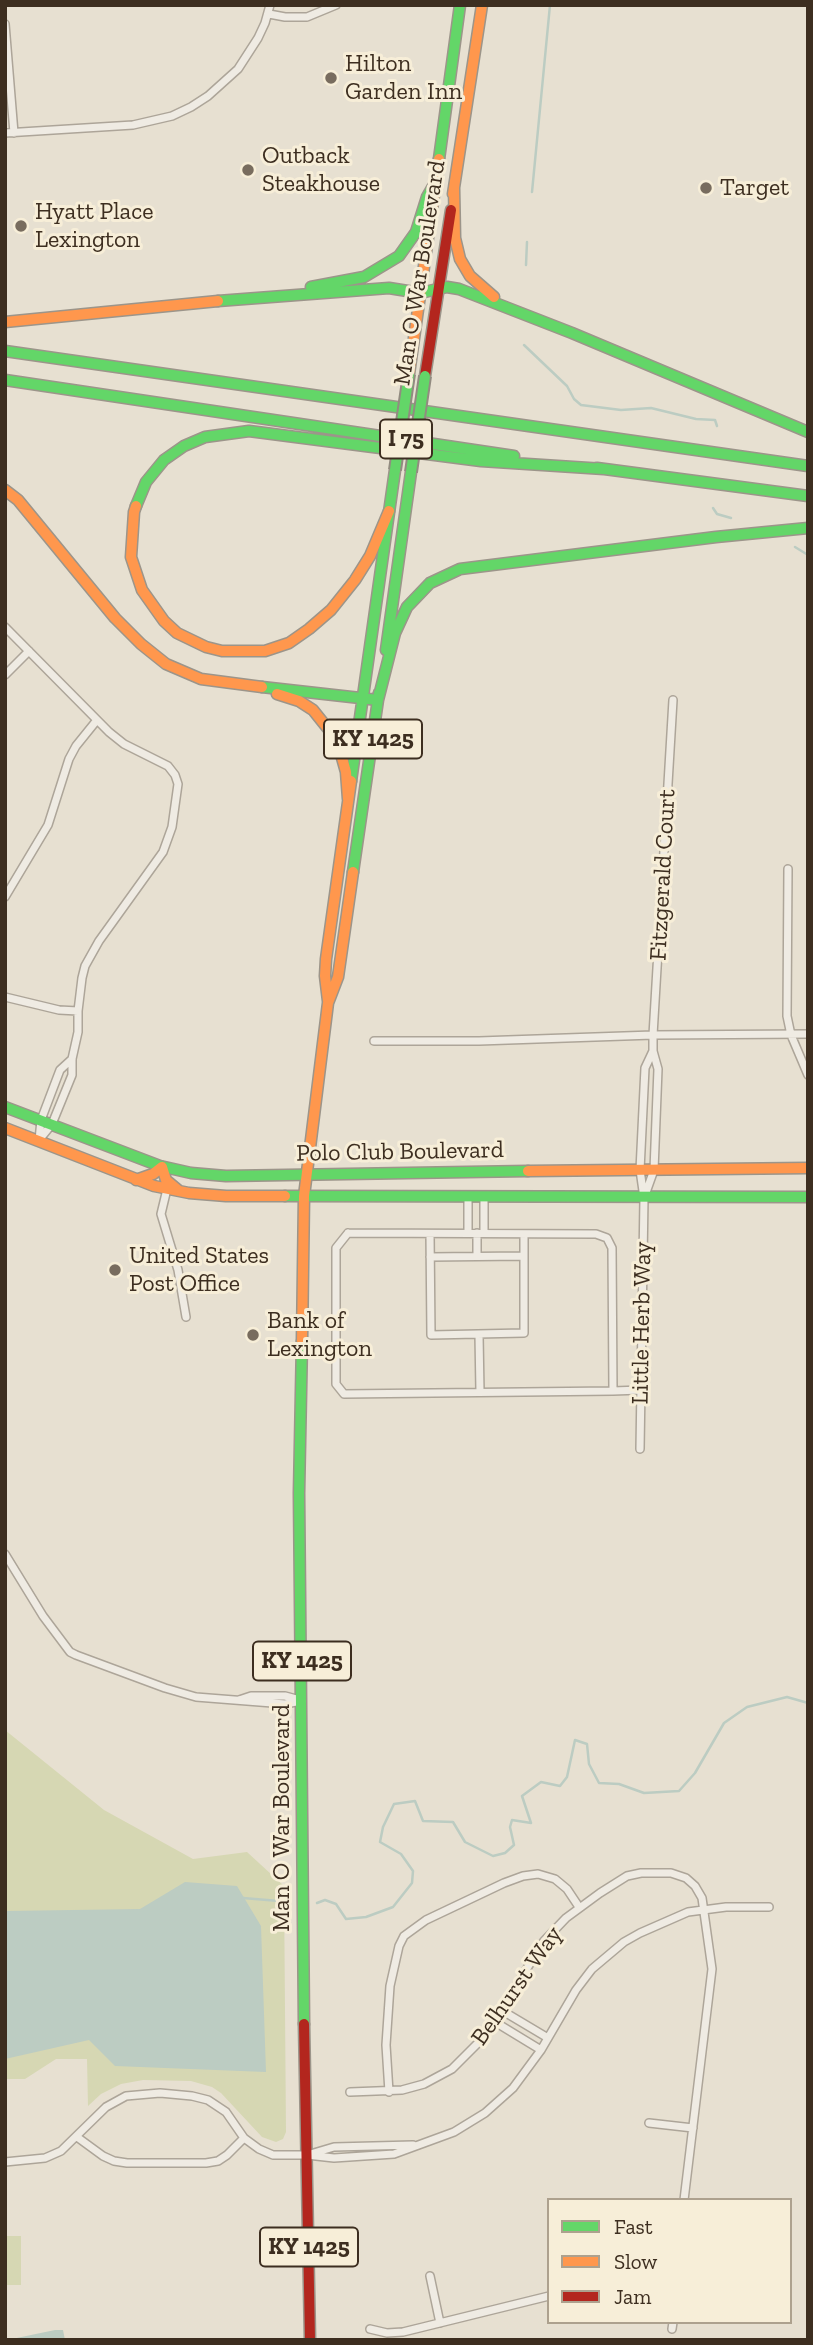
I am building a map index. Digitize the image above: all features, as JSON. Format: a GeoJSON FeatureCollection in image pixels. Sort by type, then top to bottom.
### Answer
{"type":"FeatureCollection","features":[{"type":"Feature","properties":{"kind":"main road","name":"Man O War Boulevard"},"geometry":{"type":"LineString","coordinates":[[328,1003],[326,960],[460,5]]}},
{"type":"Feature","properties":{"kind":"main road","name":"Man O War Boulevard"},"geometry":{"type":"LineString","coordinates":[[310,2340],[303,1980],[299,1414],[305,1174],[328,1003],[338,977],[482,5]]}},
{"type":"Feature","properties":{"kind":"main road"},"geometry":{"type":"LineString","coordinates":[[207,302],[349,281],[377,272],[399,256],[408,245],[416,232],[427,197],[435,183]]}},
{"type":"Feature","properties":{"kind":"main road"},"geometry":{"type":"LineString","coordinates":[[454,188],[455,238],[465,269],[482,289],[525,314]]}},
{"type":"Feature","properties":{"kind":"main road"},"geometry":{"type":"LineString","coordinates":[[5,322],[207,302],[389,288],[421,293],[447,287],[525,314],[808,432]]}},
{"type":"Feature","properties":{"kind":"main road","name":"I 75"},"geometry":{"type":"LineString","coordinates":[[5,351],[808,466]]}},
{"type":"Feature","properties":{"kind":"main road","name":"I 75"},"geometry":{"type":"LineString","coordinates":[[5,380],[604,469],[808,496]]}},
{"type":"Feature","properties":{"kind":"main road"},"geometry":{"type":"LineString","coordinates":[[389,511],[370,555],[355,580],[331,610],[289,643],[265,651],[222,651],[206,647],[177,633],[164,621],[142,590],[131,557],[134,512],[146,482],[164,460],[184,446],[216,435],[249,431],[481,461],[604,469]]}},
{"type":"Feature","properties":{"kind":"main road"},"geometry":{"type":"LineString","coordinates":[[5,490],[18,500],[115,618],[141,645],[180,672],[201,679],[379,700],[395,633],[407,607],[430,583],[460,569],[808,528]]}},
{"type":"Feature","properties":{"kind":"main road"},"geometry":{"type":"LineString","coordinates":[[239,684],[299,701],[313,710],[337,740],[342,755],[348,799]]}},
{"type":"Feature","properties":{"kind":"main road","name":"Polo Club Boulevard"},"geometry":{"type":"LineString","coordinates":[[5,1107],[127,1156],[162,1167],[226,1176],[808,1168]]}},
{"type":"Feature","properties":{"kind":"main road","name":"Polo Club Boulevard"},"geometry":{"type":"LineString","coordinates":[[5,1128],[136,1180],[180,1192],[226,1196],[808,1197]]}},
{"type":"Feature","properties":{"kind":"main road"},"geometry":{"type":"LineString","coordinates":[[136,1180],[153,1174],[162,1167],[166,1180],[180,1192]]}},
{"type":"Feature","properties":{"kind":"street"},"geometry":{"type":"LineString","coordinates":[[5,24],[10,133],[117,127],[172,116],[195,104],[227,80],[248,54],[269,9],[285,18],[307,17],[337,5]]}},
{"type":"Feature","properties":{"kind":"street"},"geometry":{"type":"LineString","coordinates":[[5,627],[124,744],[155,757],[168,766],[175,775],[178,789],[170,838],[163,852],[90,955],[82,978],[72,1075],[46,1122]]}},
{"type":"Feature","properties":{"kind":"street"},"geometry":{"type":"LineString","coordinates":[[5,675],[29,651]]}},
{"type":"Feature","properties":{"kind":"street","name":"Fitzgerald Court"},"geometry":{"type":"LineString","coordinates":[[644,1198],[654,1170],[658,1069],[653,1051],[653,1035],[673,700]]}},
{"type":"Feature","properties":{"kind":"street"},"geometry":{"type":"LineString","coordinates":[[5,897],[48,825],[69,759],[97,720]]}},
{"type":"Feature","properties":{"kind":"street"},"geometry":{"type":"LineString","coordinates":[[788,869],[788,1016],[791,1035],[808,1074]]}},
{"type":"Feature","properties":{"kind":"street"},"geometry":{"type":"LineString","coordinates":[[5,997],[60,1010],[78,1011]]}},
{"type":"Feature","properties":{"kind":"street"},"geometry":{"type":"LineString","coordinates":[[374,1041],[808,1034]]}},
{"type":"Feature","properties":{"kind":"street","name":"Fitzgerald Court"},"geometry":{"type":"LineString","coordinates":[[644,1198],[640,1170],[645,1068],[653,1051]]}},
{"type":"Feature","properties":{"kind":"street"},"geometry":{"type":"LineString","coordinates":[[39,1140],[60,1070],[72,1059]]}},
{"type":"Feature","properties":{"kind":"street"},"geometry":{"type":"LineString","coordinates":[[167,1189],[162,1214],[178,1270],[186,1317]]}},
{"type":"Feature","properties":{"kind":"street"},"geometry":{"type":"LineString","coordinates":[[468,1198],[476,1233],[477,1256]]}},
{"type":"Feature","properties":{"kind":"street"},"geometry":{"type":"LineString","coordinates":[[476,1233],[484,1198]]}},
{"type":"Feature","properties":{"kind":"street","name":"Little Herb Way"},"geometry":{"type":"LineString","coordinates":[[640,1448],[644,1198]]}},
{"type":"Feature","properties":{"kind":"street"},"geometry":{"type":"LineString","coordinates":[[613,1391],[612,1248],[607,1238],[596,1234],[348,1233],[336,1248],[336,1384],[344,1394],[613,1391],[642,1390]]}},
{"type":"Feature","properties":{"kind":"street"},"geometry":{"type":"LineString","coordinates":[[430,1234],[431,1335],[479,1335],[524,1333],[524,1234]]}},
{"type":"Feature","properties":{"kind":"street"},"geometry":{"type":"LineString","coordinates":[[430,1257],[524,1256]]}},
{"type":"Feature","properties":{"kind":"street"},"geometry":{"type":"LineString","coordinates":[[479,1335],[480,1392]]}},
{"type":"Feature","properties":{"kind":"street"},"geometry":{"type":"LineString","coordinates":[[5,1554],[43,1616],[70,1652],[165,1688],[196,1696],[285,1704],[302,1700]]}},
{"type":"Feature","properties":{"kind":"street","name":"Belhurst Way"},"geometry":{"type":"LineString","coordinates":[[350,2092],[389,2092],[424,2084],[452,2069],[475,2049],[495,2022],[544,1941],[579,1907],[628,1876],[655,1872],[671,1873],[686,1878],[699,1892],[705,1909],[712,1969],[684,2198]]}},
{"type":"Feature","properties":{"kind":"street"},"geometry":{"type":"LineString","coordinates":[[389,2092],[386,2045],[390,1986],[399,1946],[404,1936],[426,1920],[504,1882],[523,1876],[538,1874],[555,1878],[567,1889],[579,1907]]}},
{"type":"Feature","properties":{"kind":"street"},"geometry":{"type":"LineString","coordinates":[[5,2162],[45,2158],[61,2151],[106,2107],[126,2096],[160,2094],[208,2100],[226,2112],[244,2138],[273,2155],[307,2155],[334,2147],[419,2144],[454,2132],[485,2113],[513,2088],[541,2050],[576,1990],[592,1969],[640,1933],[688,1912],[769,1907]]}},
{"type":"Feature","properties":{"kind":"street"},"geometry":{"type":"LineString","coordinates":[[501,2010],[548,2038]]}},
{"type":"Feature","properties":{"kind":"street"},"geometry":{"type":"LineString","coordinates":[[495,2022],[541,2050]]}},
{"type":"Feature","properties":{"kind":"street"},"geometry":{"type":"LineString","coordinates":[[649,2123],[693,2127]]}},
{"type":"Feature","properties":{"kind":"street"},"geometry":{"type":"LineString","coordinates":[[77,2137],[103,2156],[127,2163],[218,2161],[244,2138]]}},
{"type":"Feature","properties":{"kind":"street"},"geometry":{"type":"LineString","coordinates":[[430,2276],[440,2323]]}},
{"type":"Feature","properties":{"kind":"street"},"geometry":{"type":"LineString","coordinates":[[370,2329],[395,2332],[547,2296]]}},
{"type":"Feature","properties":{"kind":"green space"},"geometry":{"type":"Polygon","coordinates":[[[5,1730],[104,1810],[193,1859],[247,1852],[284,1886],[286,2132],[283,2139],[276,2142],[262,2137],[221,2093],[212,2087],[191,2081],[143,2080],[121,2084],[101,2094],[88,2106],[87,2059],[56,2059],[25,2079],[5,2079],[5,1730]]]}},
{"type":"Feature","properties":{"kind":"green space"},"geometry":{"type":"Polygon","coordinates":[[[5,2236],[21,2236],[21,2285],[5,2285],[5,2236]]]}},
{"type":"Feature","properties":{"kind":"shaded area"},"geometry":{"type":"Polygon","coordinates":[[[185,1882],[237,1886],[261,1926],[266,2072],[115,2066],[89,2040],[5,2059],[5,1911],[140,1909],[185,1882]]]}},
{"type":"Feature","properties":{"kind":"shaded area"},"geometry":{"type":"Polygon","coordinates":[[[63,2330],[65,2340],[7,2340],[63,2330]]]}},
{"type":"Feature","properties":{"kind":"waterway"},"geometry":{"type":"LineString","coordinates":[[532,192],[550,5]]}},
{"type":"Feature","properties":{"kind":"waterway"},"geometry":{"type":"LineString","coordinates":[[526,265],[527,242]]}},
{"type":"Feature","properties":{"kind":"waterway"},"geometry":{"type":"LineString","coordinates":[[524,345],[567,386],[581,405],[621,410],[651,408],[696,419],[715,420],[717,426]]}},
{"type":"Feature","properties":{"kind":"waterway"},"geometry":{"type":"LineString","coordinates":[[713,508],[717,514],[731,518]]}},
{"type":"Feature","properties":{"kind":"waterway"},"geometry":{"type":"LineString","coordinates":[[795,547],[808,555]]}},
{"type":"Feature","properties":{"kind":"waterway"},"geometry":{"type":"LineString","coordinates":[[317,1903],[325,1900],[336,1904],[346,1919],[366,1917],[393,1907],[412,1883],[413,1871],[401,1854],[380,1842],[383,1827],[394,1804],[415,1801],[423,1821],[453,1822],[465,1842],[493,1856],[505,1853],[514,1845],[510,1827],[512,1820],[531,1823],[522,1796],[541,1782],[560,1786],[567,1777],[575,1740],[587,1744],[589,1764],[599,1783],[619,1784],[644,1793],[679,1791],[695,1773],[724,1723],[747,1707],[787,1697],[808,1703]]}},
{"type":"Feature","properties":{"kind":"waterway"},"geometry":{"type":"LineString","coordinates":[[243,1898],[279,1901]]}},
{"type":"Feature","properties":{"kind":"traffic: fast"},"geometry":{"type":"LineString","coordinates":[[439,159],[460,5]]}},
{"type":"Feature","properties":{"kind":"traffic: fast"},"geometry":{"type":"LineString","coordinates":[[311,287],[364,277],[399,256],[416,232],[427,197],[435,183]]}},
{"type":"Feature","properties":{"kind":"traffic: fast"},"geometry":{"type":"LineString","coordinates":[[218,301],[389,288],[420,293],[447,287],[459,289],[572,333],[808,432]]}},
{"type":"Feature","properties":{"kind":"traffic: fast"},"geometry":{"type":"LineString","coordinates":[[5,351],[808,466]]}},
{"type":"Feature","properties":{"kind":"traffic: fast"},"geometry":{"type":"LineString","coordinates":[[395,470],[409,374]]}},
{"type":"Feature","properties":{"kind":"traffic: fast"},"geometry":{"type":"LineString","coordinates":[[411,472],[425,376]]}},
{"type":"Feature","properties":{"kind":"traffic: fast"},"geometry":{"type":"LineString","coordinates":[[5,380],[514,456]]}},
{"type":"Feature","properties":{"kind":"traffic: fast"},"geometry":{"type":"LineString","coordinates":[[136,506],[146,482],[164,460],[184,446],[205,437],[249,431],[481,461],[604,469]]}},
{"type":"Feature","properties":{"kind":"traffic: fast"},"geometry":{"type":"LineString","coordinates":[[597,468],[808,496]]}},
{"type":"Feature","properties":{"kind":"traffic: fast"},"geometry":{"type":"LineString","coordinates":[[351,781],[395,470]]}},
{"type":"Feature","properties":{"kind":"traffic: fast"},"geometry":{"type":"LineString","coordinates":[[386,650],[411,472]]}},
{"type":"Feature","properties":{"kind":"traffic: fast"},"geometry":{"type":"LineString","coordinates":[[262,687],[378,700],[395,633],[407,607],[430,583],[460,569],[808,528]]}},
{"type":"Feature","properties":{"kind":"traffic: fast"},"geometry":{"type":"LineString","coordinates":[[353,872],[379,693]]}},
{"type":"Feature","properties":{"kind":"traffic: fast"},"geometry":{"type":"LineString","coordinates":[[5,1107],[160,1166],[191,1173],[226,1176],[528,1171]]}},
{"type":"Feature","properties":{"kind":"traffic: fast"},"geometry":{"type":"LineString","coordinates":[[285,1196],[808,1197]]}},
{"type":"Feature","properties":{"kind":"traffic: fast"},"geometry":{"type":"LineString","coordinates":[[302,1341],[299,1493],[304,2024]]}},
{"type":"Feature","properties":{"kind":"traffic: slow"},"geometry":{"type":"LineString","coordinates":[[453,194],[482,5]]}},
{"type":"Feature","properties":{"kind":"traffic: slow"},"geometry":{"type":"LineString","coordinates":[[409,374],[439,159]]}},
{"type":"Feature","properties":{"kind":"traffic: slow"},"geometry":{"type":"LineString","coordinates":[[454,188],[455,238],[460,259],[470,276],[494,297]]}},
{"type":"Feature","properties":{"kind":"traffic: slow"},"geometry":{"type":"LineString","coordinates":[[5,322],[218,301]]}},
{"type":"Feature","properties":{"kind":"traffic: slow"},"geometry":{"type":"LineString","coordinates":[[5,490],[18,500],[115,618],[166,664],[201,679],[262,687]]}},
{"type":"Feature","properties":{"kind":"traffic: slow"},"geometry":{"type":"LineString","coordinates":[[136,506],[131,557],[142,590],[164,621],[177,633],[206,647],[222,651],[265,651],[289,643],[309,629],[331,610],[355,580],[370,556],[389,511]]}},
{"type":"Feature","properties":{"kind":"traffic: slow"},"geometry":{"type":"LineString","coordinates":[[277,694],[299,701],[313,710],[337,740],[346,772],[348,799]]}},
{"type":"Feature","properties":{"kind":"traffic: slow"},"geometry":{"type":"LineString","coordinates":[[328,1001],[326,959],[351,781]]}},
{"type":"Feature","properties":{"kind":"traffic: slow"},"geometry":{"type":"LineString","coordinates":[[302,1341],[304,1196],[328,1003],[338,977],[353,872]]}},
{"type":"Feature","properties":{"kind":"traffic: slow"},"geometry":{"type":"LineString","coordinates":[[5,1128],[154,1186],[189,1193],[226,1196],[285,1196]]}},
{"type":"Feature","properties":{"kind":"traffic: slow"},"geometry":{"type":"LineString","coordinates":[[136,1180],[153,1174],[162,1167],[166,1180],[178,1190]]}},
{"type":"Feature","properties":{"kind":"traffic: slow"},"geometry":{"type":"LineString","coordinates":[[528,1171],[808,1168]]}},
{"type":"Feature","properties":{"kind":"traffic: jam"},"geometry":{"type":"LineString","coordinates":[[425,376],[451,210]]}},
{"type":"Feature","properties":{"kind":"traffic: jam"},"geometry":{"type":"LineString","coordinates":[[304,2024],[310,2340]]}},
{"type":"Feature","properties":{"kind":"place","name":"Hilton Garden Inn"},"geometry":{"type":"Point","coordinates":[331,78]}},
{"type":"Feature","properties":{"kind":"place","name":"Outback Steakhouse"},"geometry":{"type":"Point","coordinates":[248,170]}},
{"type":"Feature","properties":{"kind":"place","name":"Target"},"geometry":{"type":"Point","coordinates":[706,188]}},
{"type":"Feature","properties":{"kind":"place","name":"Hyatt Place Lexington"},"geometry":{"type":"Point","coordinates":[21,226]}},
{"type":"Feature","properties":{"kind":"place","name":"United States Post Office"},"geometry":{"type":"Point","coordinates":[115,1270]}},
{"type":"Feature","properties":{"kind":"place","name":"Bank of Lexington"},"geometry":{"type":"Point","coordinates":[253,1335]}}]}
